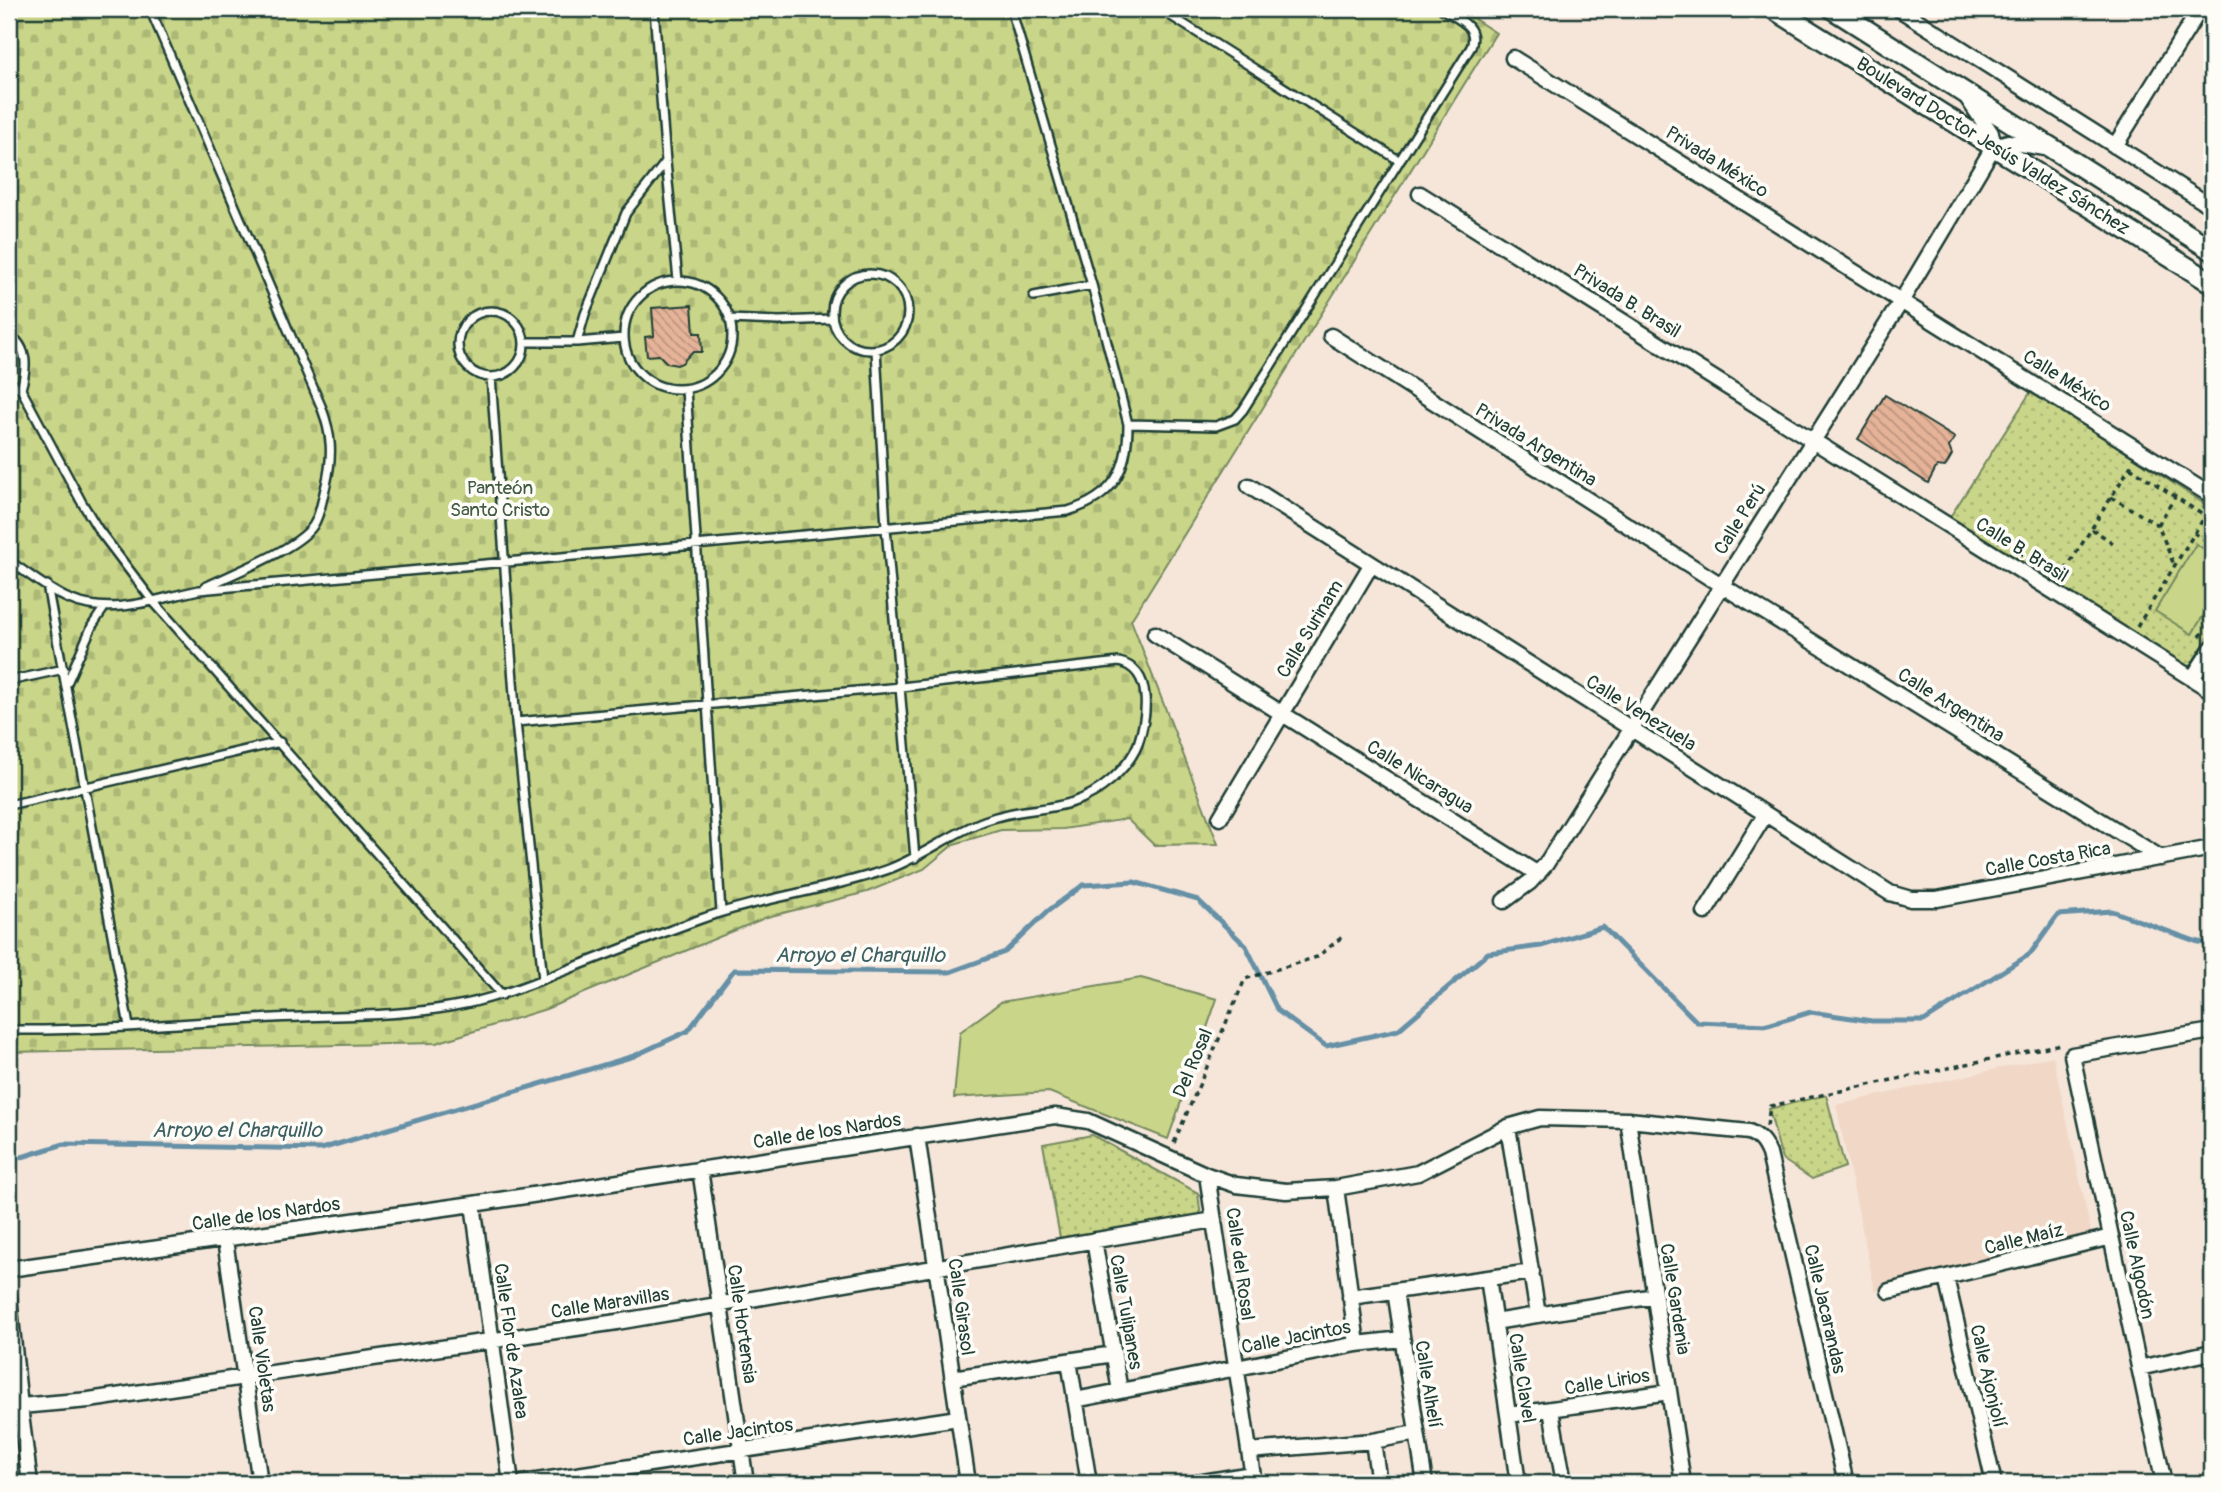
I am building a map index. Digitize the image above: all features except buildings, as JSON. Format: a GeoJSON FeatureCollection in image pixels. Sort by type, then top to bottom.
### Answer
{"type":"FeatureCollection","features":[{"type":"Feature","properties":{"kind":"main road","name":"Boulevard Doctor Jesús Valdez Sánchez"},"geometry":{"type":"LineString","coordinates":[[1774,9],[2212,283]]}},
{"type":"Feature","properties":{"kind":"main road","name":"Boulevard Doctor Jesús Valdez Sánchez"},"geometry":{"type":"LineString","coordinates":[[1833,9],[2212,250]]}},
{"type":"Feature","properties":{"kind":"street"},"geometry":{"type":"LineString","coordinates":[[1899,9],[2212,207]]}},
{"type":"Feature","properties":{"kind":"street"},"geometry":{"type":"LineString","coordinates":[[2115,146],[2200,9]]}},
{"type":"Feature","properties":{"kind":"street","name":"Privada México"},"geometry":{"type":"LineString","coordinates":[[1513,58],[1902,299]]}},
{"type":"Feature","properties":{"kind":"street"},"geometry":{"type":"LineString","coordinates":[[1966,95],[1986,125],[1994,146],[2008,142],[2054,150]]}},
{"type":"Feature","properties":{"kind":"street","name":"Calle Perú"},"geometry":{"type":"LineString","coordinates":[[1504,901],[1538,874],[1902,299],[1994,146]]}},
{"type":"Feature","properties":{"kind":"street","name":"Privada B. Brasil"},"geometry":{"type":"LineString","coordinates":[[1420,194],[1813,440]]}},
{"type":"Feature","properties":{"kind":"street","name":"Calle México"},"geometry":{"type":"LineString","coordinates":[[1902,299],[2212,496]]}},
{"type":"Feature","properties":{"kind":"street","name":"Privada Argentina"},"geometry":{"type":"LineString","coordinates":[[1331,336],[1721,585]]}},
{"type":"Feature","properties":{"kind":"street","name":"Calle B. Brasil"},"geometry":{"type":"LineString","coordinates":[[1813,440],[2212,691]]}},
{"type":"Feature","properties":{"kind":"street","name":"Calle Venezuela"},"geometry":{"type":"LineString","coordinates":[[1249,486],[1890,892]]}},
{"type":"Feature","properties":{"kind":"street","name":"Calle Surinam"},"geometry":{"type":"LineString","coordinates":[[1220,818],[1371,565]]}},
{"type":"Feature","properties":{"kind":"street","name":"Calle Argentina"},"geometry":{"type":"LineString","coordinates":[[1721,585],[2161,858]]}},
{"type":"Feature","properties":{"kind":"street","name":"Calle Nicaragua"},"geometry":{"type":"LineString","coordinates":[[1155,634],[1538,874]]}},
{"type":"Feature","properties":{"kind":"street"},"geometry":{"type":"LineString","coordinates":[[2192,679],[2212,648]]}},
{"type":"Feature","properties":{"kind":"street"},"geometry":{"type":"LineString","coordinates":[[1705,912],[1765,815]]}},
{"type":"Feature","properties":{"kind":"street","name":"Calle Costa Rica"},"geometry":{"type":"LineString","coordinates":[[1890,892],[1911,899],[1937,899],[2212,848]]}},
{"type":"Feature","properties":{"kind":"street"},"geometry":{"type":"LineString","coordinates":[[2072,1055],[2212,1034]]}},
{"type":"Feature","properties":{"kind":"street","name":"Calle Algodón"},"geometry":{"type":"LineString","coordinates":[[2072,1055],[2164,1483]]}},
{"type":"Feature","properties":{"kind":"street","name":"Calle de los Nardos"},"geometry":{"type":"LineString","coordinates":[[9,1269],[472,1204],[1038,1118],[1072,1117],[1098,1125],[1236,1185],[1286,1191],[1336,1188],[1418,1173],[1508,1126],[1540,1118],[1628,1120]]}},
{"type":"Feature","properties":{"kind":"street"},"geometry":{"type":"LineString","coordinates":[[1628,1120],[1749,1132],[1765,1144]]}},
{"type":"Feature","properties":{"kind":"street","name":"Calle Gardenia"},"geometry":{"type":"LineString","coordinates":[[1628,1120],[1683,1483]]}},
{"type":"Feature","properties":{"kind":"street","name":"Calle Clavel"},"geometry":{"type":"LineString","coordinates":[[1508,1126],[1538,1315]]}},
{"type":"Feature","properties":{"kind":"street","name":"Calle Girasol"},"geometry":{"type":"LineString","coordinates":[[917,1136],[968,1483]]}},
{"type":"Feature","properties":{"kind":"street","name":"Calle Jacarandas"},"geometry":{"type":"LineString","coordinates":[[1765,1144],[1846,1483]]}},
{"type":"Feature","properties":{"kind":"street","name":"Calle Hortensia"},"geometry":{"type":"LineString","coordinates":[[700,1170],[746,1483]]}},
{"type":"Feature","properties":{"kind":"street","name":"Calle del Rosal"},"geometry":{"type":"LineString","coordinates":[[1208,1175],[1253,1479]]}},
{"type":"Feature","properties":{"kind":"street"},"geometry":{"type":"LineString","coordinates":[[1336,1188],[1357,1344]]}},
{"type":"Feature","properties":{"kind":"street","name":"Calle Flor de Azalea"},"geometry":{"type":"LineString","coordinates":[[472,1204],[511,1483]]}},
{"type":"Feature","properties":{"kind":"street","name":"Calle Maravillas"},"geometry":{"type":"LineString","coordinates":[[14,1407],[89,1400],[491,1341],[720,1305],[1214,1220]]}},
{"type":"Feature","properties":{"kind":"street","name":"Calle Maíz"},"geometry":{"type":"LineString","coordinates":[[1889,1291],[2111,1237]]}},
{"type":"Feature","properties":{"kind":"street","name":"Calle Violetas"},"geometry":{"type":"LineString","coordinates":[[225,1240],[260,1483]]}},
{"type":"Feature","properties":{"kind":"street","name":"Calle Tulipanes"},"geometry":{"type":"LineString","coordinates":[[1094,1240],[1120,1391]]}},
{"type":"Feature","properties":{"kind":"street","name":"Calle Jacintos"},"geometry":{"type":"LineString","coordinates":[[1350,1297],[1532,1272]]}},
{"type":"Feature","properties":{"kind":"street","name":"Calle Clavel"},"geometry":{"type":"LineString","coordinates":[[1488,1278],[1518,1483]]}},
{"type":"Feature","properties":{"kind":"street","name":"Calle Ajonjolí"},"geometry":{"type":"LineString","coordinates":[[1946,1278],[1994,1483]]}},
{"type":"Feature","properties":{"kind":"street","name":"Calle Alhelí"},"geometry":{"type":"LineString","coordinates":[[1395,1291],[1424,1483]]}},
{"type":"Feature","properties":{"kind":"street"},"geometry":{"type":"LineString","coordinates":[[1494,1322],[1655,1296]]}},
{"type":"Feature","properties":{"kind":"street"},"geometry":{"type":"LineString","coordinates":[[9,1298],[14,1407],[30,1483]]}},
{"type":"Feature","properties":{"kind":"street","name":"Calle Jacintos"},"geometry":{"type":"LineString","coordinates":[[1075,1400],[1357,1344],[1402,1339]]}},
{"type":"Feature","properties":{"kind":"street"},"geometry":{"type":"LineString","coordinates":[[2139,1368],[2212,1352]]}},
{"type":"Feature","properties":{"kind":"street"},"geometry":{"type":"LineString","coordinates":[[952,1378],[1114,1354]]}},
{"type":"Feature","properties":{"kind":"street"},"geometry":{"type":"LineString","coordinates":[[1069,1361],[1089,1483]]}},
{"type":"Feature","properties":{"kind":"street","name":"Calle Lirios"},"geometry":{"type":"LineString","coordinates":[[1509,1415],[1669,1392]]}},
{"type":"Feature","properties":{"kind":"street","name":"Calle Clavel"},"geometry":{"type":"LineString","coordinates":[[1551,1410],[1564,1483]]}},
{"type":"Feature","properties":{"kind":"street","name":"Calle Jacintos"},"geometry":{"type":"LineString","coordinates":[[523,1483],[958,1418]]}},
{"type":"Feature","properties":{"kind":"street"},"geometry":{"type":"LineString","coordinates":[[1249,1451],[1373,1441],[1416,1433]]}},
{"type":"Feature","properties":{"kind":"street"},"geometry":{"type":"LineString","coordinates":[[1373,1441],[1379,1483]]}},
{"type":"Feature","properties":{"kind":"street"},"geometry":{"type":"LineString","coordinates":[[1197,1483],[1253,1479]]}},
{"type":"Feature","properties":{"kind":"lane"},"geometry":{"type":"LineString","coordinates":[[150,9],[321,406],[332,445],[331,464],[318,517],[312,527],[293,543],[199,590]]}},
{"type":"Feature","properties":{"kind":"lane"},"geometry":{"type":"LineString","coordinates":[[654,9],[678,280]]}},
{"type":"Feature","properties":{"kind":"lane"},"geometry":{"type":"LineString","coordinates":[[9,561],[67,598],[86,606],[104,608],[127,606],[199,590],[1068,511],[1084,506],[1102,494],[1118,477],[1128,442],[1128,424],[1092,285],[1011,9]]}},
{"type":"Feature","properties":{"kind":"lane"},"geometry":{"type":"LineString","coordinates":[[1160,9],[1400,161]]}},
{"type":"Feature","properties":{"kind":"lane"},"geometry":{"type":"LineString","coordinates":[[1128,424],[1216,426],[1235,419],[1244,410],[1474,39],[1469,26],[1442,9]]}},
{"type":"Feature","properties":{"kind":"lane"},"geometry":{"type":"LineString","coordinates":[[578,342],[585,314],[626,213],[666,162]]}},
{"type":"Feature","properties":{"kind":"lane"},"geometry":{"type":"LineString","coordinates":[[864,275],[887,278],[904,295],[907,306],[904,330],[897,339],[876,350],[864,350],[843,340],[832,319],[836,295],[843,285],[864,275]]}},
{"type":"Feature","properties":{"kind":"lane"},"geometry":{"type":"LineString","coordinates":[[678,280],[701,285],[724,305],[729,319],[733,330],[731,350],[720,370],[700,386],[667,389],[645,379],[631,362],[624,338],[628,313],[640,295],[660,283],[678,280]]}},
{"type":"Feature","properties":{"kind":"lane"},"geometry":{"type":"LineString","coordinates":[[1034,296],[1092,285]]}},
{"type":"Feature","properties":{"kind":"lane"},"geometry":{"type":"LineString","coordinates":[[500,311],[517,323],[525,342],[519,363],[512,371],[491,377],[472,371],[459,355],[457,344],[459,334],[471,317],[480,312],[500,311]]}},
{"type":"Feature","properties":{"kind":"lane"},"geometry":{"type":"LineString","coordinates":[[729,319],[832,319]]}},
{"type":"Feature","properties":{"kind":"lane"},"geometry":{"type":"LineString","coordinates":[[9,334],[19,342],[26,358],[26,372],[21,389]]}},
{"type":"Feature","properties":{"kind":"lane"},"geometry":{"type":"LineString","coordinates":[[525,342],[578,342],[624,338]]}},
{"type":"Feature","properties":{"kind":"lane"},"geometry":{"type":"LineString","coordinates":[[876,350],[886,528],[915,858]]}},
{"type":"Feature","properties":{"kind":"lane"},"geometry":{"type":"LineString","coordinates":[[491,377],[516,722],[543,979]]}},
{"type":"Feature","properties":{"kind":"lane"},"geometry":{"type":"LineString","coordinates":[[9,382],[21,389],[98,529],[152,600],[502,995]]}},
{"type":"Feature","properties":{"kind":"lane"},"geometry":{"type":"LineString","coordinates":[[686,389],[722,912]]}},
{"type":"Feature","properties":{"kind":"lane"},"geometry":{"type":"LineString","coordinates":[[47,585],[129,1026]]}},
{"type":"Feature","properties":{"kind":"lane"},"geometry":{"type":"LineString","coordinates":[[66,687],[92,626],[104,608]]}},
{"type":"Feature","properties":{"kind":"lane"},"geometry":{"type":"LineString","coordinates":[[9,1030],[432,1010],[502,995],[722,912],[882,872],[915,858],[985,820],[1020,811],[1061,807],[1097,791],[1124,766],[1137,747],[1143,726],[1145,701],[1143,684],[1137,670],[1129,664],[1119,662],[901,687],[516,722]]}},
{"type":"Feature","properties":{"kind":"lane"},"geometry":{"type":"LineString","coordinates":[[9,681],[64,669]]}},
{"type":"Feature","properties":{"kind":"lane"},"geometry":{"type":"LineString","coordinates":[[9,805],[280,742]]}},
{"type":"Feature","properties":{"kind":"path"},"geometry":{"type":"LineString","coordinates":[[2052,592],[2140,450]]}},
{"type":"Feature","properties":{"kind":"path"},"geometry":{"type":"LineString","coordinates":[[2130,467],[2212,521]]}},
{"type":"Feature","properties":{"kind":"path"},"geometry":{"type":"LineString","coordinates":[[2111,497],[2158,525],[2175,565]]}},
{"type":"Feature","properties":{"kind":"path"},"geometry":{"type":"LineString","coordinates":[[2158,525],[2175,497]]}},
{"type":"Feature","properties":{"kind":"path"},"geometry":{"type":"LineString","coordinates":[[2147,634],[2137,627],[2205,516]]}},
{"type":"Feature","properties":{"kind":"path"},"geometry":{"type":"LineString","coordinates":[[2092,529],[2113,543]]}},
{"type":"Feature","properties":{"kind":"path"},"geometry":{"type":"LineString","coordinates":[[2194,533],[2212,544]]}},
{"type":"Feature","properties":{"kind":"path"},"geometry":{"type":"LineString","coordinates":[[2196,643],[2212,618]]}},
{"type":"Feature","properties":{"kind":"path","name":"Del Rosal"},"geometry":{"type":"LineString","coordinates":[[1167,1157],[1245,979],[1317,957],[1342,937]]}},
{"type":"Feature","properties":{"kind":"path"},"geometry":{"type":"LineString","coordinates":[[1765,1144],[1770,1106],[2061,1044],[2072,1055]]}},
{"type":"Feature","properties":{"kind":"shaded area"},"geometry":{"type":"Polygon","coordinates":[[[2053,1056],[2092,1236],[1875,1291],[1836,1105],[2053,1056]]]}},
{"type":"Feature","properties":{"kind":"green space","name":"Panteón Santo Cristo"},"geometry":{"type":"Polygon","coordinates":[[[9,9],[1459,9],[1496,33],[1131,620],[1218,844],[1154,845],[1127,819],[1063,829],[1001,830],[954,844],[924,869],[867,892],[767,917],[546,1009],[436,1043],[9,1052],[9,9]]]}},
{"type":"Feature","properties":{"kind":"green space"},"geometry":{"type":"Polygon","coordinates":[[[2032,390],[2212,509],[2212,632],[2186,672],[1950,517],[2032,390]]]}},
{"type":"Feature","properties":{"kind":"green space"},"geometry":{"type":"Polygon","coordinates":[[[2196,544],[2212,554],[2212,601],[2192,634],[2155,611],[2196,544]]]}},
{"type":"Feature","properties":{"kind":"green space"},"geometry":{"type":"Polygon","coordinates":[[[1141,978],[1217,999],[1168,1139],[1049,1092],[954,1098],[960,1032],[1001,1002],[1141,978]]]}},
{"type":"Feature","properties":{"kind":"green space"},"geometry":{"type":"Polygon","coordinates":[[[1826,1095],[1845,1167],[1812,1179],[1782,1159],[1769,1109],[1826,1095]]]}},
{"type":"Feature","properties":{"kind":"green space"},"geometry":{"type":"Polygon","coordinates":[[[1092,1135],[1198,1193],[1201,1218],[1061,1243],[1043,1144],[1092,1135]]]}},
{"type":"Feature","properties":{"kind":"waterway","name":"Arroyo el Charquillo"},"geometry":{"type":"LineString","coordinates":[[9,1161],[64,1144],[321,1149],[634,1056],[688,1031],[734,970],[950,972],[1005,952],[1048,911],[1083,885],[1134,882],[1198,900],[1246,946],[1278,1011],[1326,1046],[1398,1030],[1488,953],[1541,946],[1603,927],[1697,1022],[1768,1025],[1811,1012],[1872,1021],[1924,1021],[2030,954],[2058,915],[2112,911],[2212,945]]}}]}
